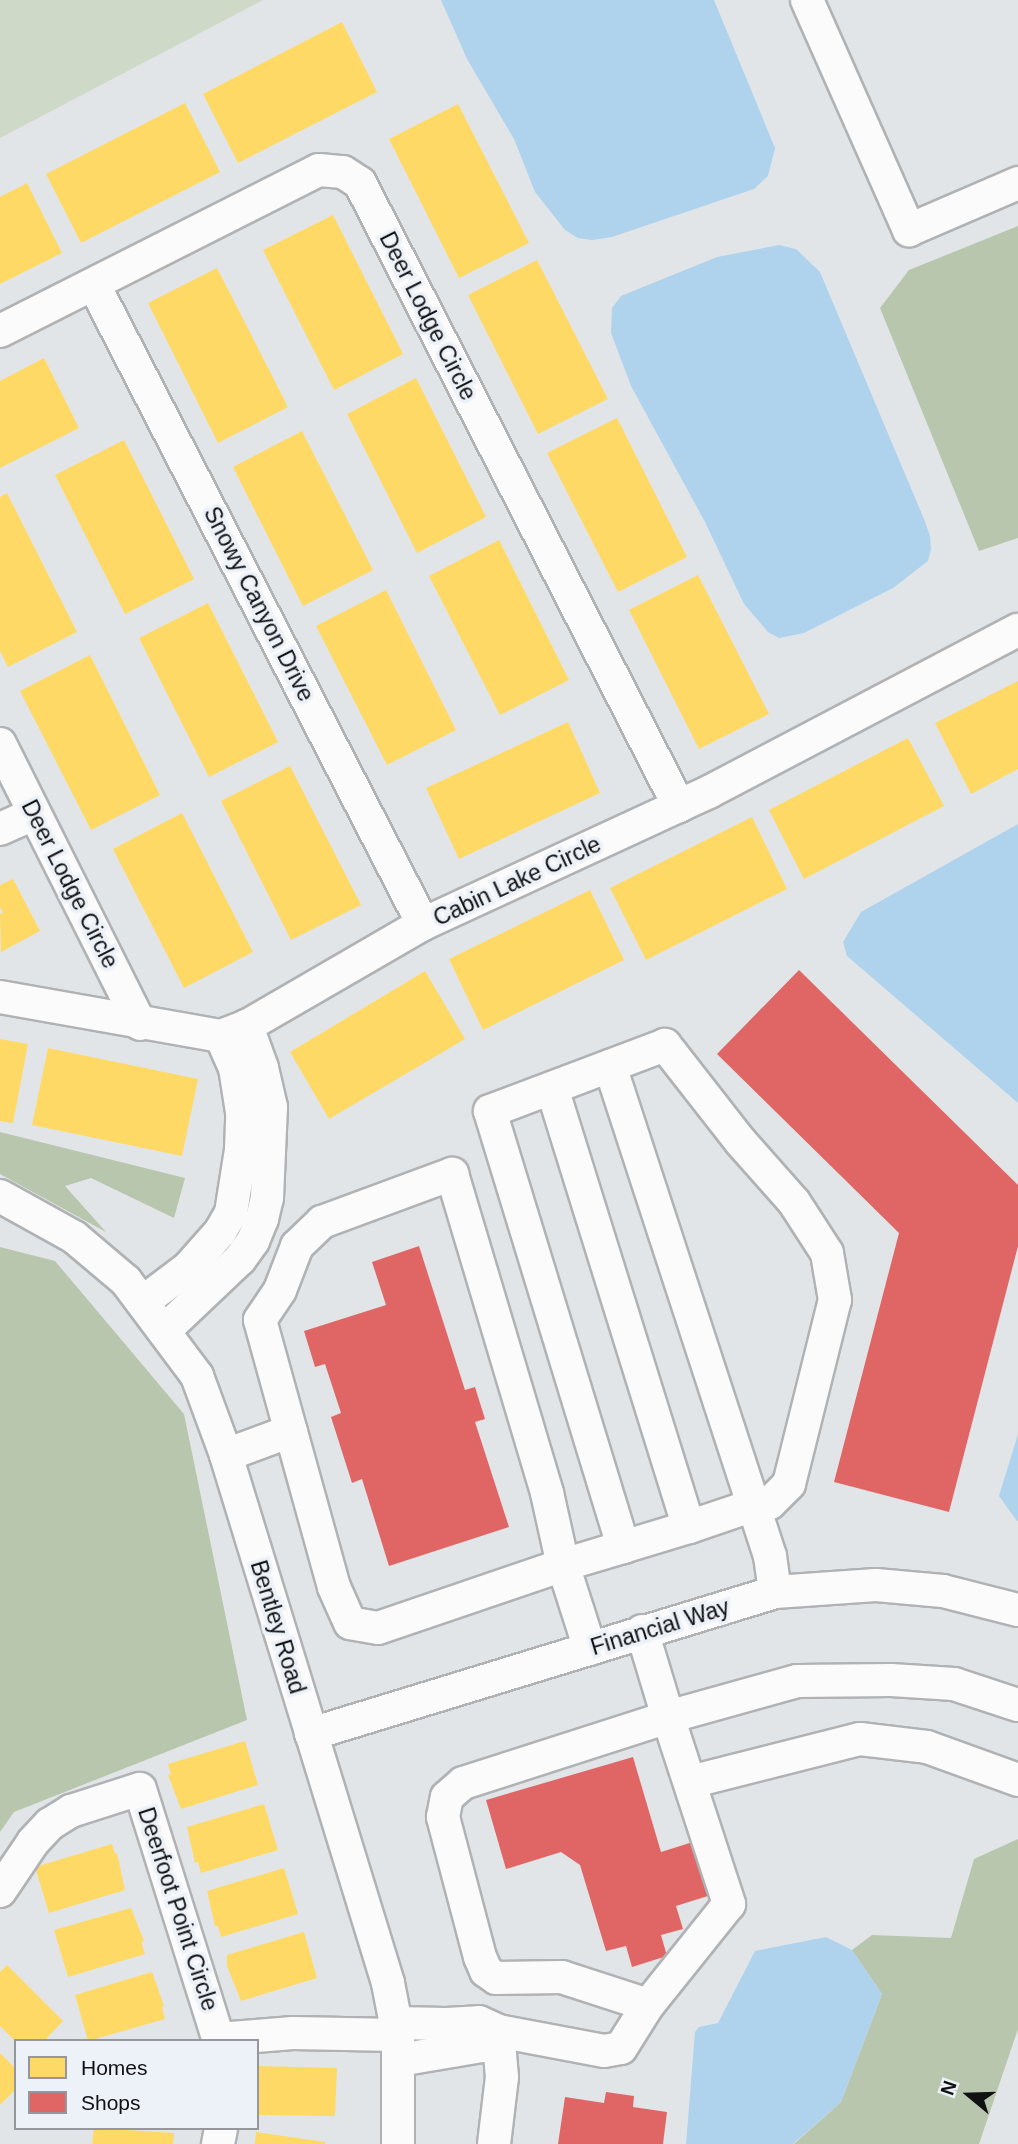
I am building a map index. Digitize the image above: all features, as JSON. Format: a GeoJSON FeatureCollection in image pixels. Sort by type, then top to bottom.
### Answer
{"type":"FeatureCollection","features":[{"type":"Feature","properties":{"kind":"street"},"geometry":{"type":"LineString","coordinates":[[807,0],[909,230],[1018,183]]}},
{"type":"Feature","properties":{"kind":"street","name":"Deer Lodge Circle"},"geometry":{"type":"LineString","coordinates":[[0,331],[318,170],[343,172],[360,183],[679,806]]}},
{"type":"Feature","properties":{"kind":"street","name":"Snowy Canyon Drive"},"geometry":{"type":"LineString","coordinates":[[94,285],[423,924]]}},
{"type":"Feature","properties":{"kind":"street","name":"Cabin Lake Circle"},"geometry":{"type":"LineString","coordinates":[[234,1031],[423,924],[679,806],[977,654],[1018,630]]}},
{"type":"Feature","properties":{"kind":"street","name":"Deer Lodge Circle"},"geometry":{"type":"LineString","coordinates":[[0,744],[140,1024]]}},
{"type":"Feature","properties":{"kind":"street"},"geometry":{"type":"LineString","coordinates":[[0,830],[33,814]]}},
{"type":"Feature","properties":{"kind":"street"},"geometry":{"type":"LineString","coordinates":[[0,997],[140,1024],[234,1031],[262,1068],[271,1107],[267,1198],[262,1219],[253,1241],[240,1259],[165,1330]]}},
{"type":"Feature","properties":{"kind":"street"},"geometry":{"type":"LineString","coordinates":[[143,1302],[188,1268],[220,1232],[231,1213],[241,1150],[242,1112],[235,1068],[234,1031]]}},
{"type":"Feature","properties":{"kind":"street"},"geometry":{"type":"LineString","coordinates":[[590,1649],[563,1565],[547,1493],[452,1174],[322,1222],[297,1246],[280,1290],[260,1320],[334,1587],[350,1623],[378,1628],[563,1565],[623,1547],[689,1527],[751,1506],[770,1503],[789,1484],[835,1300],[827,1254],[794,1202],[740,1141],[665,1045],[491,1111],[623,1547]]}},
{"type":"Feature","properties":{"kind":"street"},"geometry":{"type":"LineString","coordinates":[[610,1066],[751,1506],[770,1556],[775,1592]]}},
{"type":"Feature","properties":{"kind":"street"},"geometry":{"type":"LineString","coordinates":[[552,1088],[689,1527]]}},
{"type":"Feature","properties":{"kind":"street","name":"Bentley Road"},"geometry":{"type":"LineString","coordinates":[[0,1196],[74,1237],[126,1281],[197,1376],[226,1455],[388,1983],[397,2039],[398,2144]]}},
{"type":"Feature","properties":{"kind":"street"},"geometry":{"type":"LineString","coordinates":[[226,1455],[291,1431]]}},
{"type":"Feature","properties":{"kind":"street","name":"Financial Way"},"geometry":{"type":"LineString","coordinates":[[311,1734],[775,1592],[876,1584],[943,1591],[1018,1610]]}},
{"type":"Feature","properties":{"kind":"street"},"geometry":{"type":"LineString","coordinates":[[230,2039],[293,2033],[397,2039],[479,2022],[498,2031],[604,2051],[621,2048],[648,2005],[729,1904],[642,1631]]}},
{"type":"Feature","properties":{"kind":"street"},"geometry":{"type":"LineString","coordinates":[[648,2005],[562,1977],[496,1978],[486,1970],[443,1817],[447,1797],[463,1783],[668,1717],[797,1681],[891,1680],[954,1684],[1018,1705]]}},
{"type":"Feature","properties":{"kind":"street"},"geometry":{"type":"LineString","coordinates":[[690,1782],[860,1739],[927,1747],[1018,1780]]}},
{"type":"Feature","properties":{"kind":"street","name":"Deerfoot Point Circle"},"geometry":{"type":"LineString","coordinates":[[0,1891],[33,1842],[50,1824],[71,1811],[139,1789],[219,2039]]}},
{"type":"Feature","properties":{"kind":"street"},"geometry":{"type":"LineString","coordinates":[[494,2144],[502,2077],[498,2031]]}},
{"type":"Feature","properties":{"kind":"green space"},"geometry":{"type":"Polygon","coordinates":[[[0,0],[263,0],[0,138],[0,0]]]}},
{"type":"Feature","properties":{"kind":"green space"},"geometry":{"type":"Polygon","coordinates":[[[1018,226],[1018,538],[979,551],[880,308],[909,270],[1018,226]]]}},
{"type":"Feature","properties":{"kind":"green space"},"geometry":{"type":"Polygon","coordinates":[[[0,1132],[185,1178],[174,1218],[91,1178],[65,1186],[106,1232],[0,1174],[0,1132]]]}},
{"type":"Feature","properties":{"kind":"green space"},"geometry":{"type":"Polygon","coordinates":[[[0,1247],[55,1261],[184,1414],[247,1720],[14,1812],[0,1832],[0,1247]]]}},
{"type":"Feature","properties":{"kind":"green space"},"geometry":{"type":"Polygon","coordinates":[[[1018,1839],[1018,2029],[979,2144],[794,2144],[841,2102],[882,1994],[852,1950],[872,1935],[951,1938],[974,1859],[1018,1839]]]}},
{"type":"Feature","properties":{"kind":"water"},"geometry":{"type":"Polygon","coordinates":[[[441,0],[714,0],[775,148],[768,176],[754,189],[612,237],[592,240],[578,238],[565,230],[535,192],[514,139],[467,59],[441,0]]]}},
{"type":"Feature","properties":{"kind":"water"},"geometry":{"type":"Polygon","coordinates":[[[779,245],[796,249],[820,272],[924,519],[931,549],[928,561],[893,588],[804,633],[779,638],[768,632],[744,604],[705,522],[631,386],[611,333],[612,308],[621,296],[717,257],[779,245]]]}},
{"type":"Feature","properties":{"kind":"water"},"geometry":{"type":"Polygon","coordinates":[[[1018,824],[1018,1103],[847,956],[843,942],[861,912],[1018,824]]]}},
{"type":"Feature","properties":{"kind":"water"},"geometry":{"type":"Polygon","coordinates":[[[1018,1434],[1018,1521],[1017,1521],[999,1496],[1018,1434]]]}},
{"type":"Feature","properties":{"kind":"water"},"geometry":{"type":"Polygon","coordinates":[[[826,1937],[852,1950],[882,1994],[841,2102],[793,2144],[686,2144],[695,2032],[699,2027],[718,2023],[755,1951],[826,1937]]]}},
{"type":"Feature","properties":{"kind":"building: Homes"},"geometry":{"type":"Polygon","coordinates":[[[342,22],[377,92],[238,163],[203,94],[342,22]]]}},
{"type":"Feature","properties":{"kind":"building: Homes"},"geometry":{"type":"Polygon","coordinates":[[[185,103],[220,172],[81,243],[46,174],[185,103]]]}},
{"type":"Feature","properties":{"kind":"building: Homes"},"geometry":{"type":"Polygon","coordinates":[[[458,104],[529,243],[459,278],[389,139],[458,104]]]}},
{"type":"Feature","properties":{"kind":"building: Homes"},"geometry":{"type":"Polygon","coordinates":[[[27,183],[62,253],[0,284],[0,197],[27,183]]]}},
{"type":"Feature","properties":{"kind":"building: Homes"},"geometry":{"type":"Polygon","coordinates":[[[333,215],[403,354],[334,390],[263,250],[333,215]]]}},
{"type":"Feature","properties":{"kind":"building: Homes"},"geometry":{"type":"Polygon","coordinates":[[[537,260],[608,399],[538,434],[468,295],[537,260]]]}},
{"type":"Feature","properties":{"kind":"building: Homes"},"geometry":{"type":"Polygon","coordinates":[[[217,268],[288,407],[218,443],[148,303],[217,268]]]}},
{"type":"Feature","properties":{"kind":"building: Homes"},"geometry":{"type":"Polygon","coordinates":[[[44,358],[79,428],[0,468],[0,381],[44,358]]]}},
{"type":"Feature","properties":{"kind":"building: Homes"},"geometry":{"type":"Polygon","coordinates":[[[416,378],[486,517],[417,553],[347,414],[416,378]]]}},
{"type":"Feature","properties":{"kind":"building: Homes"},"geometry":{"type":"Polygon","coordinates":[[[617,418],[687,557],[618,592],[547,453],[617,418]]]}},
{"type":"Feature","properties":{"kind":"building: Homes"},"geometry":{"type":"Polygon","coordinates":[[[302,431],[373,570],[303,606],[233,467],[302,431]]]}},
{"type":"Feature","properties":{"kind":"building: Homes"},"geometry":{"type":"Polygon","coordinates":[[[124,440],[194,579],[125,614],[55,475],[124,440]]]}},
{"type":"Feature","properties":{"kind":"building: Homes"},"geometry":{"type":"Polygon","coordinates":[[[7,493],[77,632],[8,667],[0,651],[0,497],[7,493]]]}},
{"type":"Feature","properties":{"kind":"building: Homes"},"geometry":{"type":"Polygon","coordinates":[[[499,540],[569,680],[500,715],[429,576],[499,540]]]}},
{"type":"Feature","properties":{"kind":"building: Homes"},"geometry":{"type":"Polygon","coordinates":[[[698,575],[769,714],[699,749],[629,610],[698,575]]]}},
{"type":"Feature","properties":{"kind":"building: Homes"},"geometry":{"type":"Polygon","coordinates":[[[386,590],[456,730],[387,765],[316,626],[386,590]]]}},
{"type":"Feature","properties":{"kind":"building: Homes"},"geometry":{"type":"Polygon","coordinates":[[[208,603],[278,742],[209,777],[139,638],[208,603]]]}},
{"type":"Feature","properties":{"kind":"building: Homes"},"geometry":{"type":"Polygon","coordinates":[[[90,655],[160,795],[91,830],[20,691],[90,655]]]}},
{"type":"Feature","properties":{"kind":"building: Homes"},"geometry":{"type":"Polygon","coordinates":[[[1018,681],[1018,769],[971,794],[935,723],[1018,681]]]}},
{"type":"Feature","properties":{"kind":"building: Homes"},"geometry":{"type":"Polygon","coordinates":[[[568,722],[600,793],[459,859],[426,788],[568,722]]]}},
{"type":"Feature","properties":{"kind":"building: Homes"},"geometry":{"type":"Polygon","coordinates":[[[908,738],[944,806],[804,879],[769,810],[908,738]]]}},
{"type":"Feature","properties":{"kind":"building: Homes"},"geometry":{"type":"Polygon","coordinates":[[[290,766],[361,905],[291,940],[221,801],[290,766]]]}},
{"type":"Feature","properties":{"kind":"building: Homes"},"geometry":{"type":"Polygon","coordinates":[[[182,813],[253,952],[184,988],[113,849],[182,813]]]}},
{"type":"Feature","properties":{"kind":"building: Homes"},"geometry":{"type":"Polygon","coordinates":[[[752,817],[787,889],[646,960],[610,888],[752,817]]]}},
{"type":"Feature","properties":{"kind":"building: Homes"},"geometry":{"type":"Polygon","coordinates":[[[13,879],[40,931],[1,952],[0,914],[3,913],[0,907],[0,885],[13,879]]]}},
{"type":"Feature","properties":{"kind":"building: Homes"},"geometry":{"type":"Polygon","coordinates":[[[590,890],[624,960],[483,1030],[449,959],[590,890]]]}},
{"type":"Feature","properties":{"kind":"building: Homes"},"geometry":{"type":"Polygon","coordinates":[[[425,971],[465,1039],[329,1119],[290,1052],[425,971]]]}},
{"type":"Feature","properties":{"kind":"building: Homes"},"geometry":{"type":"Polygon","coordinates":[[[0,1039],[28,1044],[13,1123],[0,1121],[0,1039]]]}},
{"type":"Feature","properties":{"kind":"building: Homes"},"geometry":{"type":"Polygon","coordinates":[[[48,1048],[198,1079],[182,1156],[32,1125],[48,1048]]]}},
{"type":"Feature","properties":{"kind":"building: Homes"},"geometry":{"type":"Polygon","coordinates":[[[245,1741],[258,1785],[181,1809],[168,1775],[171,1774],[168,1764],[245,1741]]]}},
{"type":"Feature","properties":{"kind":"building: Homes"},"geometry":{"type":"Polygon","coordinates":[[[264,1804],[278,1850],[201,1873],[198,1862],[195,1863],[187,1827],[264,1804]]]}},
{"type":"Feature","properties":{"kind":"building: Homes"},"geometry":{"type":"Polygon","coordinates":[[[112,1844],[115,1854],[117,1853],[125,1890],[49,1913],[35,1867],[112,1844]]]}},
{"type":"Feature","properties":{"kind":"building: Homes"},"geometry":{"type":"Polygon","coordinates":[[[284,1868],[298,1914],[221,1937],[218,1926],[215,1926],[207,1891],[284,1868]]]}},
{"type":"Feature","properties":{"kind":"building: Homes"},"geometry":{"type":"Polygon","coordinates":[[[131,1908],[144,1941],[141,1942],[145,1954],[68,1977],[54,1930],[131,1908]]]}},
{"type":"Feature","properties":{"kind":"building: Homes"},"geometry":{"type":"Polygon","coordinates":[[[304,1932],[317,1978],[241,2001],[227,1966],[227,1955],[304,1932]]]}},
{"type":"Feature","properties":{"kind":"building: Homes"},"geometry":{"type":"Polygon","coordinates":[[[7,1965],[63,2021],[46,2039],[14,2040],[0,2026],[0,1972],[7,1965]]]}},
{"type":"Feature","properties":{"kind":"building: Homes"},"geometry":{"type":"Polygon","coordinates":[[[152,1972],[164,2006],[165,2019],[87,2039],[75,1995],[152,1972]]]}},
{"type":"Feature","properties":{"kind":"building: Homes"},"geometry":{"type":"Polygon","coordinates":[[[0,2053],[14,2067],[14,2091],[0,2105],[0,2053]]]}},
{"type":"Feature","properties":{"kind":"building: Homes"},"geometry":{"type":"Polygon","coordinates":[[[259,2066],[337,2068],[335,2116],[259,2115],[259,2066]]]}},
{"type":"Feature","properties":{"kind":"building: Homes"},"geometry":{"type":"Polygon","coordinates":[[[94,2130],[174,2133],[173,2144],[92,2144],[94,2130]]]}},
{"type":"Feature","properties":{"kind":"building: Homes"},"geometry":{"type":"Polygon","coordinates":[[[256,2132],[325,2142],[325,2144],[255,2144],[256,2132]]]}},
{"type":"Feature","properties":{"kind":"building: Shops"},"geometry":{"type":"Polygon","coordinates":[[[799,970],[1018,1185],[1018,1246],[949,1512],[834,1482],[899,1233],[717,1054],[799,970]]]}},
{"type":"Feature","properties":{"kind":"building: Shops"},"geometry":{"type":"Polygon","coordinates":[[[419,1246],[465,1390],[475,1387],[485,1419],[475,1422],[509,1527],[389,1566],[362,1479],[352,1483],[331,1417],[341,1413],[325,1364],[315,1367],[304,1331],[386,1305],[372,1262],[419,1246]]]}},
{"type":"Feature","properties":{"kind":"building: Shops"},"geometry":{"type":"Polygon","coordinates":[[[633,1757],[661,1852],[696,1841],[711,1895],[676,1906],[683,1929],[661,1935],[667,1956],[632,1967],[626,1946],[606,1951],[580,1865],[561,1852],[506,1869],[486,1800],[633,1757]]]}},
{"type":"Feature","properties":{"kind":"building: Shops"},"geometry":{"type":"Polygon","coordinates":[[[606,2092],[634,2096],[633,2107],[667,2112],[663,2144],[558,2144],[565,2097],[604,2103],[606,2092]]]}}]}
